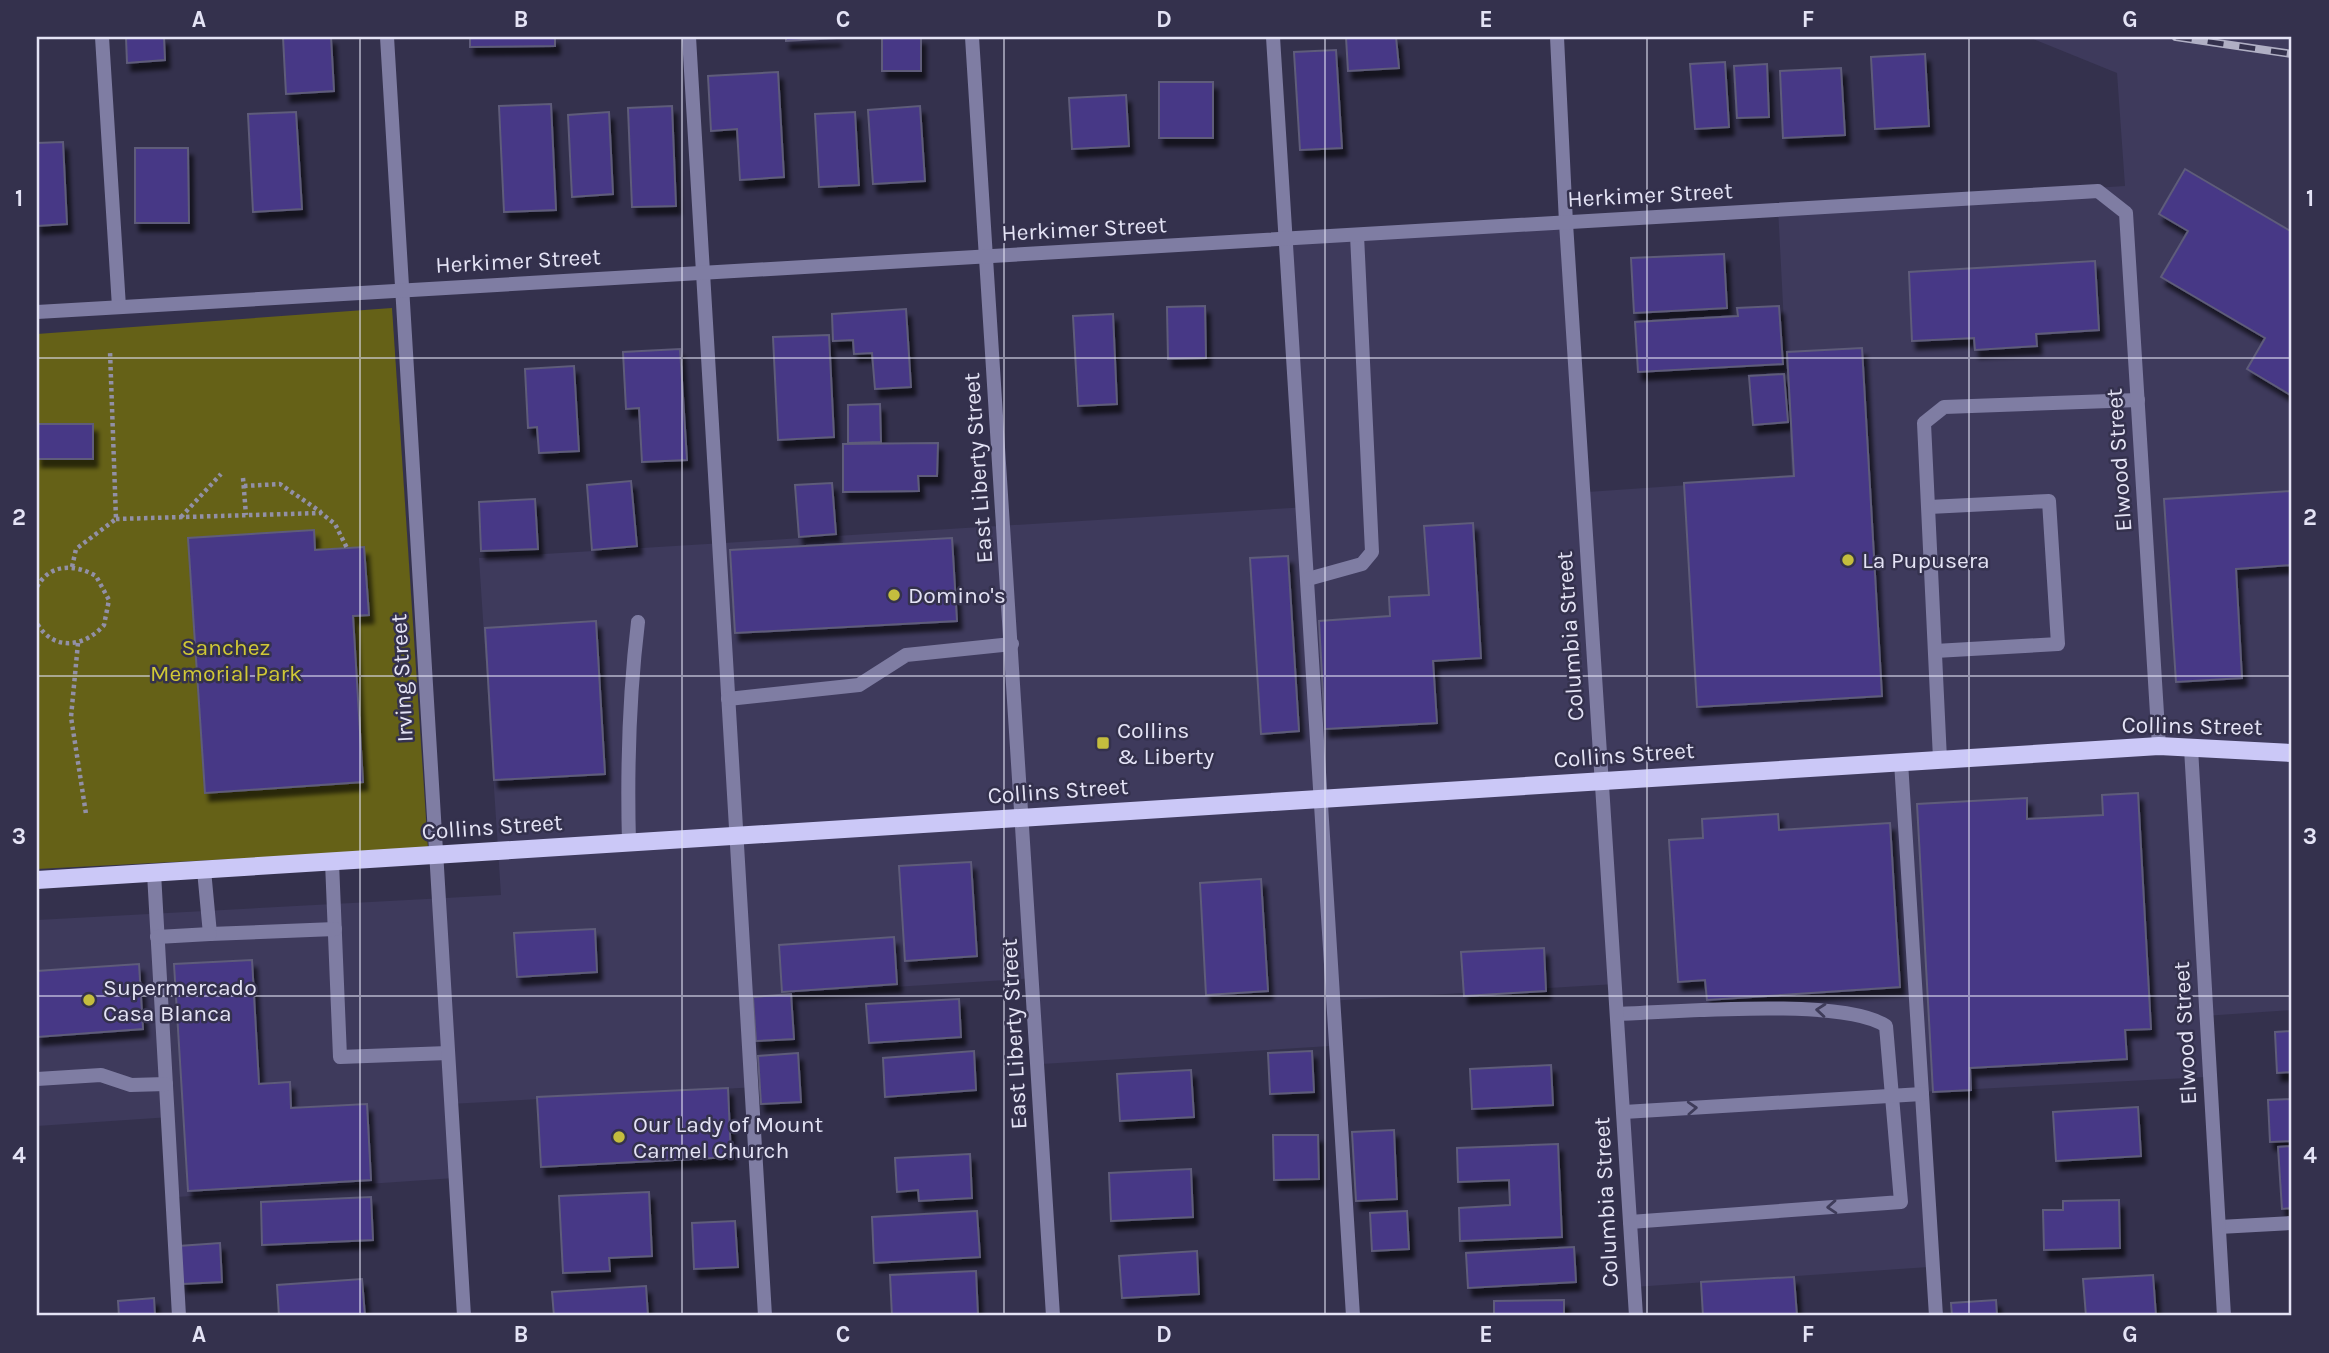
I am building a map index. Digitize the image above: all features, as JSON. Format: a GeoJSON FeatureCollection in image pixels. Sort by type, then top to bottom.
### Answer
{"type":"FeatureCollection","features":[{"type":"Feature","properties":{"kind":"main road","name":"Collins Street"},"geometry":{"type":"LineString","coordinates":[[37,880],[2160,746],[2292,753]]}},
{"type":"Feature","properties":{"kind":"street"},"geometry":{"type":"LineString","coordinates":[[102,37],[119,307]]}},
{"type":"Feature","properties":{"kind":"street","name":"Irving Street"},"geometry":{"type":"LineString","coordinates":[[387,37],[464,1316]]}},
{"type":"Feature","properties":{"kind":"street"},"geometry":{"type":"LineString","coordinates":[[689,37],[765,1316]]}},
{"type":"Feature","properties":{"kind":"street","name":"East Liberty Street"},"geometry":{"type":"LineString","coordinates":[[972,37],[1024,818],[1053,1316]]}},
{"type":"Feature","properties":{"kind":"street"},"geometry":{"type":"LineString","coordinates":[[1273,37],[1353,1316]]}},
{"type":"Feature","properties":{"kind":"street","name":"Columbia Street"},"geometry":{"type":"LineString","coordinates":[[1557,37],[1566,223],[1636,1316]]}},
{"type":"Feature","properties":{"kind":"street","name":"Herkimer Street"},"geometry":{"type":"LineString","coordinates":[[37,312],[2098,191],[2126,213]]}},
{"type":"Feature","properties":{"kind":"street","name":"Elwood Street"},"geometry":{"type":"LineString","coordinates":[[2126,213],[2160,746]]}},
{"type":"Feature","properties":{"kind":"street"},"geometry":{"type":"LineString","coordinates":[[1308,579],[1362,564],[1372,552],[1357,235]]}},
{"type":"Feature","properties":{"kind":"street"},"geometry":{"type":"LineString","coordinates":[[1940,759],[1924,422],[1944,408],[2138,400]]}},
{"type":"Feature","properties":{"kind":"street"},"geometry":{"type":"LineString","coordinates":[[1929,507],[2049,501],[2057,644],[1935,651]]}},
{"type":"Feature","properties":{"kind":"street"},"geometry":{"type":"LineString","coordinates":[[629,843],[627,774],[631,679],[638,622]]}},
{"type":"Feature","properties":{"kind":"street"},"geometry":{"type":"LineString","coordinates":[[728,699],[859,685],[906,655],[1012,644]]}},
{"type":"Feature","properties":{"kind":"street","name":"Elwood Street"},"geometry":{"type":"LineString","coordinates":[[2192,748],[2224,1316]]}},
{"type":"Feature","properties":{"kind":"street"},"geometry":{"type":"LineString","coordinates":[[1901,762],[1936,1316]]}},
{"type":"Feature","properties":{"kind":"street"},"geometry":{"type":"LineString","coordinates":[[332,862],[340,1057],[448,1053]]}},
{"type":"Feature","properties":{"kind":"street"},"geometry":{"type":"LineString","coordinates":[[204,870],[210,934]]}},
{"type":"Feature","properties":{"kind":"street"},"geometry":{"type":"LineString","coordinates":[[154,873],[179,1316]]}},
{"type":"Feature","properties":{"kind":"street"},"geometry":{"type":"LineString","coordinates":[[157,937],[335,929]]}},
{"type":"Feature","properties":{"kind":"street"},"geometry":{"type":"LineString","coordinates":[[1617,1014],[1821,1009],[1877,1020],[1886,1026],[1900,1202],[1630,1222]]}},
{"type":"Feature","properties":{"kind":"street"},"geometry":{"type":"LineString","coordinates":[[37,1079],[101,1075],[131,1085],[166,1084]]}},
{"type":"Feature","properties":{"kind":"street"},"geometry":{"type":"LineString","coordinates":[[1624,1112],[1922,1094]]}},
{"type":"Feature","properties":{"kind":"street"},"geometry":{"type":"LineString","coordinates":[[2219,1227],[2292,1223]]}},
{"type":"Feature","properties":{"kind":"path"},"geometry":{"type":"LineString","coordinates":[[110,351],[116,519]]}},
{"type":"Feature","properties":{"kind":"path"},"geometry":{"type":"LineString","coordinates":[[181,517],[221,474]]}},
{"type":"Feature","properties":{"kind":"path"},"geometry":{"type":"LineString","coordinates":[[243,478],[246,515]]}},
{"type":"Feature","properties":{"kind":"path"},"geometry":{"type":"LineString","coordinates":[[244,486],[280,484],[335,524],[347,548]]}},
{"type":"Feature","properties":{"kind":"path"},"geometry":{"type":"LineString","coordinates":[[72,567],[75,550],[116,519],[321,513]]}},
{"type":"Feature","properties":{"kind":"path"},"geometry":{"type":"LineString","coordinates":[[37,587],[49,573],[72,567],[96,576],[109,600],[104,625],[95,635],[78,643],[58,642],[48,636],[37,623]]}},
{"type":"Feature","properties":{"kind":"path"},"geometry":{"type":"LineString","coordinates":[[78,643],[71,717],[86,814]]}},
{"type":"Feature","properties":{"kind":"shaded area"},"geometry":{"type":"Polygon","coordinates":[[[2028,37],[2292,37],[2292,1010],[2204,1016],[2206,1077],[1918,1092],[1929,1267],[1634,1287],[1616,984],[1328,1001],[1330,1046],[1042,1064],[1036,978],[752,996],[758,1087],[450,1104],[455,1178],[177,1197],[171,1117],[37,1126],[37,920],[501,895],[479,558],[1308,507],[1284,239],[1564,221],[1587,492],[1792,478],[1778,208],[2125,186],[2117,73],[2028,37]]]}},
{"type":"Feature","properties":{"kind":"green space","name":"Sanchez Memorial Park"},"geometry":{"type":"Polygon","coordinates":[[[392,308],[428,849],[37,869],[37,334],[392,308]]]}},
{"type":"Feature","properties":{"kind":"building"},"geometry":{"type":"Polygon","coordinates":[[[126,37],[164,37],[165,60],[127,63],[126,37]]]}},
{"type":"Feature","properties":{"kind":"building"},"geometry":{"type":"Polygon","coordinates":[[[283,37],[331,37],[334,91],[286,94],[283,37]]]}},
{"type":"Feature","properties":{"kind":"building"},"geometry":{"type":"Polygon","coordinates":[[[470,37],[555,37],[555,46],[470,47],[470,37]]]}},
{"type":"Feature","properties":{"kind":"building"},"geometry":{"type":"Polygon","coordinates":[[[786,37],[836,37],[836,38],[786,41],[786,37]]]}},
{"type":"Feature","properties":{"kind":"building"},"geometry":{"type":"Polygon","coordinates":[[[882,37],[921,37],[921,71],[882,71],[882,37]]]}},
{"type":"Feature","properties":{"kind":"building"},"geometry":{"type":"Polygon","coordinates":[[[1346,37],[1396,37],[1399,68],[1348,71],[1346,37]]]}},
{"type":"Feature","properties":{"kind":"building"},"geometry":{"type":"Polygon","coordinates":[[[1336,50],[1342,148],[1300,150],[1294,52],[1336,50]]]}},
{"type":"Feature","properties":{"kind":"building"},"geometry":{"type":"Polygon","coordinates":[[[1925,54],[1929,126],[1875,129],[1871,57],[1925,54]]]}},
{"type":"Feature","properties":{"kind":"building"},"geometry":{"type":"Polygon","coordinates":[[[1725,62],[1729,127],[1695,129],[1690,64],[1725,62]]]}},
{"type":"Feature","properties":{"kind":"building"},"geometry":{"type":"Polygon","coordinates":[[[1767,64],[1769,117],[1737,118],[1734,66],[1767,64]]]}},
{"type":"Feature","properties":{"kind":"building"},"geometry":{"type":"Polygon","coordinates":[[[1841,68],[1845,135],[1783,138],[1780,71],[1841,68]]]}},
{"type":"Feature","properties":{"kind":"building"},"geometry":{"type":"Polygon","coordinates":[[[778,72],[784,177],[740,180],[737,129],[711,131],[708,76],[778,72]]]}},
{"type":"Feature","properties":{"kind":"building"},"geometry":{"type":"Polygon","coordinates":[[[1159,82],[1213,82],[1213,138],[1159,138],[1159,82]]]}},
{"type":"Feature","properties":{"kind":"building"},"geometry":{"type":"Polygon","coordinates":[[[1126,95],[1129,146],[1072,149],[1069,98],[1126,95]]]}},
{"type":"Feature","properties":{"kind":"building"},"geometry":{"type":"Polygon","coordinates":[[[551,104],[556,210],[504,212],[499,106],[551,104]]]}},
{"type":"Feature","properties":{"kind":"building"},"geometry":{"type":"Polygon","coordinates":[[[672,106],[676,206],[632,207],[628,108],[672,106]]]}},
{"type":"Feature","properties":{"kind":"building"},"geometry":{"type":"Polygon","coordinates":[[[920,106],[925,181],[873,184],[868,110],[920,106]]]}},
{"type":"Feature","properties":{"kind":"building"},"geometry":{"type":"Polygon","coordinates":[[[296,112],[302,209],[253,212],[248,114],[296,112]]]}},
{"type":"Feature","properties":{"kind":"building"},"geometry":{"type":"Polygon","coordinates":[[[609,112],[613,194],[572,197],[568,115],[609,112]]]}},
{"type":"Feature","properties":{"kind":"building"},"geometry":{"type":"Polygon","coordinates":[[[855,112],[859,185],[819,187],[815,114],[855,112]]]}},
{"type":"Feature","properties":{"kind":"building"},"geometry":{"type":"Polygon","coordinates":[[[63,142],[67,224],[37,226],[37,143],[63,142]]]}},
{"type":"Feature","properties":{"kind":"building"},"geometry":{"type":"Polygon","coordinates":[[[135,148],[188,148],[189,223],[135,223],[135,148]]]}},
{"type":"Feature","properties":{"kind":"building"},"geometry":{"type":"Polygon","coordinates":[[[2185,169],[2292,232],[2292,396],[2247,369],[2265,338],[2161,277],[2188,231],[2159,214],[2185,169]]]}},
{"type":"Feature","properties":{"kind":"building"},"geometry":{"type":"Polygon","coordinates":[[[1724,254],[1727,308],[1634,313],[1631,258],[1724,254]]]}},
{"type":"Feature","properties":{"kind":"building"},"geometry":{"type":"Polygon","coordinates":[[[2095,261],[2099,330],[2036,334],[2037,346],[1975,350],[1974,338],[1912,341],[1909,272],[2095,261]]]}},
{"type":"Feature","properties":{"kind":"building"},"geometry":{"type":"Polygon","coordinates":[[[1205,306],[1206,358],[1168,359],[1167,307],[1205,306]]]}},
{"type":"Feature","properties":{"kind":"building"},"geometry":{"type":"Polygon","coordinates":[[[1779,306],[1783,364],[1638,372],[1635,322],[1738,316],[1737,308],[1779,306]]]}},
{"type":"Feature","properties":{"kind":"building"},"geometry":{"type":"Polygon","coordinates":[[[906,309],[911,387],[875,389],[872,353],[854,354],[853,340],[833,341],[832,314],[906,309]]]}},
{"type":"Feature","properties":{"kind":"building"},"geometry":{"type":"Polygon","coordinates":[[[1113,314],[1117,404],[1078,406],[1073,316],[1113,314]]]}},
{"type":"Feature","properties":{"kind":"building"},"geometry":{"type":"Polygon","coordinates":[[[829,335],[834,437],[778,440],[773,337],[829,335]]]}},
{"type":"Feature","properties":{"kind":"building"},"geometry":{"type":"Polygon","coordinates":[[[1862,348],[1882,696],[1697,707],[1684,483],[1794,476],[1787,352],[1862,348]]]}},
{"type":"Feature","properties":{"kind":"building"},"geometry":{"type":"Polygon","coordinates":[[[680,349],[687,460],[642,462],[639,408],[626,409],[623,352],[680,349]]]}},
{"type":"Feature","properties":{"kind":"building"},"geometry":{"type":"Polygon","coordinates":[[[574,366],[579,451],[539,453],[537,427],[528,428],[525,369],[574,366]]]}},
{"type":"Feature","properties":{"kind":"building"},"geometry":{"type":"Polygon","coordinates":[[[1784,374],[1788,422],[1753,425],[1749,376],[1784,374]]]}},
{"type":"Feature","properties":{"kind":"building"},"geometry":{"type":"Polygon","coordinates":[[[880,404],[881,442],[848,443],[848,405],[880,404]]]}},
{"type":"Feature","properties":{"kind":"building"},"geometry":{"type":"Polygon","coordinates":[[[37,424],[93,424],[93,459],[37,459],[37,424]]]}},
{"type":"Feature","properties":{"kind":"building"},"geometry":{"type":"Polygon","coordinates":[[[938,443],[937,476],[918,476],[919,491],[843,492],[843,444],[938,443]]]}},
{"type":"Feature","properties":{"kind":"building"},"geometry":{"type":"Polygon","coordinates":[[[631,481],[637,546],[592,550],[587,485],[631,481]]]}},
{"type":"Feature","properties":{"kind":"building"},"geometry":{"type":"Polygon","coordinates":[[[832,483],[836,534],[799,537],[795,485],[832,483]]]}},
{"type":"Feature","properties":{"kind":"building"},"geometry":{"type":"Polygon","coordinates":[[[2292,491],[2292,565],[2236,569],[2242,678],[2176,682],[2164,499],[2292,491]]]}},
{"type":"Feature","properties":{"kind":"building"},"geometry":{"type":"Polygon","coordinates":[[[535,499],[538,549],[481,551],[479,502],[535,499]]]}},
{"type":"Feature","properties":{"kind":"building"},"geometry":{"type":"Polygon","coordinates":[[[1473,523],[1481,658],[1433,661],[1437,723],[1325,729],[1319,621],[1390,616],[1389,597],[1429,595],[1424,526],[1473,523]]]}},
{"type":"Feature","properties":{"kind":"building"},"geometry":{"type":"Polygon","coordinates":[[[314,530],[315,550],[364,547],[369,615],[353,616],[363,782],[205,793],[188,538],[314,530]]]}},
{"type":"Feature","properties":{"kind":"building"},"geometry":{"type":"Polygon","coordinates":[[[952,538],[957,621],[735,633],[730,550],[952,538]]]}},
{"type":"Feature","properties":{"kind":"building"},"geometry":{"type":"Polygon","coordinates":[[[1288,556],[1299,731],[1261,734],[1250,558],[1288,556]]]}},
{"type":"Feature","properties":{"kind":"building"},"geometry":{"type":"Polygon","coordinates":[[[596,621],[605,774],[494,780],[485,628],[596,621]]]}},
{"type":"Feature","properties":{"kind":"building"},"geometry":{"type":"Polygon","coordinates":[[[2138,793],[2151,1029],[2125,1030],[2127,1059],[1970,1068],[1971,1090],[1933,1092],[1917,804],[2027,798],[2027,819],[2103,815],[2102,795],[2138,793]]]}},
{"type":"Feature","properties":{"kind":"building"},"geometry":{"type":"Polygon","coordinates":[[[1778,814],[1779,830],[1890,823],[1900,987],[1707,1000],[1705,980],[1678,982],[1669,840],[1703,838],[1702,819],[1778,814]]]}},
{"type":"Feature","properties":{"kind":"building"},"geometry":{"type":"Polygon","coordinates":[[[971,862],[977,956],[905,961],[899,866],[971,862]]]}},
{"type":"Feature","properties":{"kind":"building"},"geometry":{"type":"Polygon","coordinates":[[[1261,879],[1268,991],[1206,995],[1200,883],[1261,879]]]}},
{"type":"Feature","properties":{"kind":"building"},"geometry":{"type":"Polygon","coordinates":[[[595,929],[597,972],[517,977],[514,933],[595,929]]]}},
{"type":"Feature","properties":{"kind":"building"},"geometry":{"type":"Polygon","coordinates":[[[894,937],[897,984],[782,992],[779,945],[894,937]]]}},
{"type":"Feature","properties":{"kind":"building"},"geometry":{"type":"Polygon","coordinates":[[[1544,948],[1546,991],[1464,996],[1461,952],[1544,948]]]}},
{"type":"Feature","properties":{"kind":"building"},"geometry":{"type":"Polygon","coordinates":[[[252,960],[259,1084],[290,1082],[291,1108],[367,1104],[371,1180],[188,1191],[174,964],[252,960]]]}},
{"type":"Feature","properties":{"kind":"building","name":"Supermercado Casa Blanca"},"geometry":{"type":"Polygon","coordinates":[[[139,964],[143,1029],[37,1037],[37,971],[139,964]]]}},
{"type":"Feature","properties":{"kind":"building"},"geometry":{"type":"Polygon","coordinates":[[[791,994],[794,1039],[756,1041],[753,997],[791,994]]]}},
{"type":"Feature","properties":{"kind":"building"},"geometry":{"type":"Polygon","coordinates":[[[959,999],[961,1037],[869,1043],[866,1004],[959,999]]]}},
{"type":"Feature","properties":{"kind":"building"},"geometry":{"type":"Polygon","coordinates":[[[2292,1031],[2292,1072],[2277,1073],[2275,1032],[2292,1031]]]}},
{"type":"Feature","properties":{"kind":"building"},"geometry":{"type":"Polygon","coordinates":[[[974,1051],[976,1090],[885,1097],[883,1058],[974,1051]]]}},
{"type":"Feature","properties":{"kind":"building"},"geometry":{"type":"Polygon","coordinates":[[[1312,1051],[1314,1092],[1270,1094],[1268,1053],[1312,1051]]]}},
{"type":"Feature","properties":{"kind":"building"},"geometry":{"type":"Polygon","coordinates":[[[798,1053],[801,1102],[761,1104],[758,1056],[798,1053]]]}},
{"type":"Feature","properties":{"kind":"building"},"geometry":{"type":"Polygon","coordinates":[[[1551,1065],[1553,1105],[1472,1109],[1470,1069],[1551,1065]]]}},
{"type":"Feature","properties":{"kind":"building"},"geometry":{"type":"Polygon","coordinates":[[[1191,1070],[1194,1117],[1120,1121],[1117,1074],[1191,1070]]]}},
{"type":"Feature","properties":{"kind":"building"},"geometry":{"type":"Polygon","coordinates":[[[728,1088],[731,1157],[541,1167],[537,1097],[728,1088]]]}},
{"type":"Feature","properties":{"kind":"building"},"geometry":{"type":"Polygon","coordinates":[[[2292,1099],[2292,1141],[2270,1142],[2268,1100],[2292,1099]]]}},
{"type":"Feature","properties":{"kind":"building"},"geometry":{"type":"Polygon","coordinates":[[[2138,1107],[2141,1156],[2056,1161],[2053,1112],[2138,1107]]]}},
{"type":"Feature","properties":{"kind":"building"},"geometry":{"type":"Polygon","coordinates":[[[1394,1130],[1397,1199],[1356,1201],[1352,1132],[1394,1130]]]}},
{"type":"Feature","properties":{"kind":"building"},"geometry":{"type":"Polygon","coordinates":[[[1273,1135],[1318,1135],[1319,1179],[1274,1180],[1273,1135]]]}},
{"type":"Feature","properties":{"kind":"building"},"geometry":{"type":"Polygon","coordinates":[[[1558,1144],[1562,1237],[1460,1241],[1459,1208],[1510,1205],[1509,1180],[1458,1182],[1457,1148],[1558,1144]]]}},
{"type":"Feature","properties":{"kind":"building"},"geometry":{"type":"Polygon","coordinates":[[[2292,1146],[2292,1208],[2282,1209],[2278,1147],[2292,1146]]]}},
{"type":"Feature","properties":{"kind":"building"},"geometry":{"type":"Polygon","coordinates":[[[970,1154],[972,1198],[919,1201],[918,1190],[897,1192],[895,1158],[970,1154]]]}},
{"type":"Feature","properties":{"kind":"building"},"geometry":{"type":"Polygon","coordinates":[[[1191,1169],[1193,1217],[1111,1221],[1109,1173],[1191,1169]]]}},
{"type":"Feature","properties":{"kind":"building"},"geometry":{"type":"Polygon","coordinates":[[[649,1192],[652,1256],[609,1258],[610,1271],[563,1273],[559,1196],[649,1192]]]}},
{"type":"Feature","properties":{"kind":"building"},"geometry":{"type":"Polygon","coordinates":[[[371,1197],[373,1240],[262,1245],[261,1202],[371,1197]]]}},
{"type":"Feature","properties":{"kind":"building"},"geometry":{"type":"Polygon","coordinates":[[[2119,1200],[2120,1248],[2044,1250],[2043,1210],[2063,1210],[2063,1201],[2119,1200]]]}},
{"type":"Feature","properties":{"kind":"building"},"geometry":{"type":"Polygon","coordinates":[[[977,1211],[980,1257],[874,1263],[872,1217],[977,1211]]]}},
{"type":"Feature","properties":{"kind":"building"},"geometry":{"type":"Polygon","coordinates":[[[1407,1211],[1409,1249],[1372,1251],[1370,1213],[1407,1211]]]}},
{"type":"Feature","properties":{"kind":"building"},"geometry":{"type":"Polygon","coordinates":[[[735,1221],[738,1267],[694,1269],[692,1223],[735,1221]]]}},
{"type":"Feature","properties":{"kind":"building"},"geometry":{"type":"Polygon","coordinates":[[[220,1243],[222,1282],[182,1284],[179,1246],[220,1243]]]}},
{"type":"Feature","properties":{"kind":"building"},"geometry":{"type":"Polygon","coordinates":[[[1574,1247],[1576,1282],[1468,1288],[1466,1253],[1574,1247]]]}},
{"type":"Feature","properties":{"kind":"building"},"geometry":{"type":"Polygon","coordinates":[[[1197,1251],[1199,1294],[1122,1298],[1119,1256],[1197,1251]]]}},
{"type":"Feature","properties":{"kind":"building"},"geometry":{"type":"Polygon","coordinates":[[[976,1271],[978,1316],[892,1316],[890,1275],[976,1271]]]}},
{"type":"Feature","properties":{"kind":"building"},"geometry":{"type":"Polygon","coordinates":[[[2153,1275],[2156,1316],[2086,1316],[2083,1279],[2153,1275]]]}},
{"type":"Feature","properties":{"kind":"building"},"geometry":{"type":"Polygon","coordinates":[[[1794,1277],[1797,1316],[1703,1316],[1701,1282],[1794,1277]]]}},
{"type":"Feature","properties":{"kind":"building"},"geometry":{"type":"Polygon","coordinates":[[[362,1279],[365,1316],[279,1316],[277,1285],[362,1279]]]}},
{"type":"Feature","properties":{"kind":"building"},"geometry":{"type":"Polygon","coordinates":[[[646,1286],[648,1316],[554,1316],[552,1292],[646,1286]]]}},
{"type":"Feature","properties":{"kind":"building"},"geometry":{"type":"Polygon","coordinates":[[[154,1298],[155,1316],[119,1316],[118,1301],[154,1298]]]}},
{"type":"Feature","properties":{"kind":"building"},"geometry":{"type":"Polygon","coordinates":[[[1564,1300],[1564,1316],[1494,1316],[1494,1301],[1564,1300]]]}},
{"type":"Feature","properties":{"kind":"building"},"geometry":{"type":"Polygon","coordinates":[[[1996,1300],[1997,1316],[1952,1316],[1951,1303],[1996,1300]]]}},
{"type":"Feature","properties":{"kind":"railway"},"geometry":{"type":"LineString","coordinates":[[2176,37],[2292,54]]}},
{"type":"Feature","properties":{"kind":"place","name":"La Pupusera"},"geometry":{"type":"Point","coordinates":[1848,560]}},
{"type":"Feature","properties":{"kind":"place","name":"Domino's"},"geometry":{"type":"Point","coordinates":[894,595]}},
{"type":"Feature","properties":{"kind":"place","name":"Collins & Liberty"},"geometry":{"type":"Point","coordinates":[1103,743]}},
{"type":"Feature","properties":{"kind":"place","name":"Supermercado Casa Blanca"},"geometry":{"type":"Point","coordinates":[89,1000]}},
{"type":"Feature","properties":{"kind":"place","name":"Our Lady of Mount Carmel Church"},"geometry":{"type":"Point","coordinates":[619,1137]}}]}
